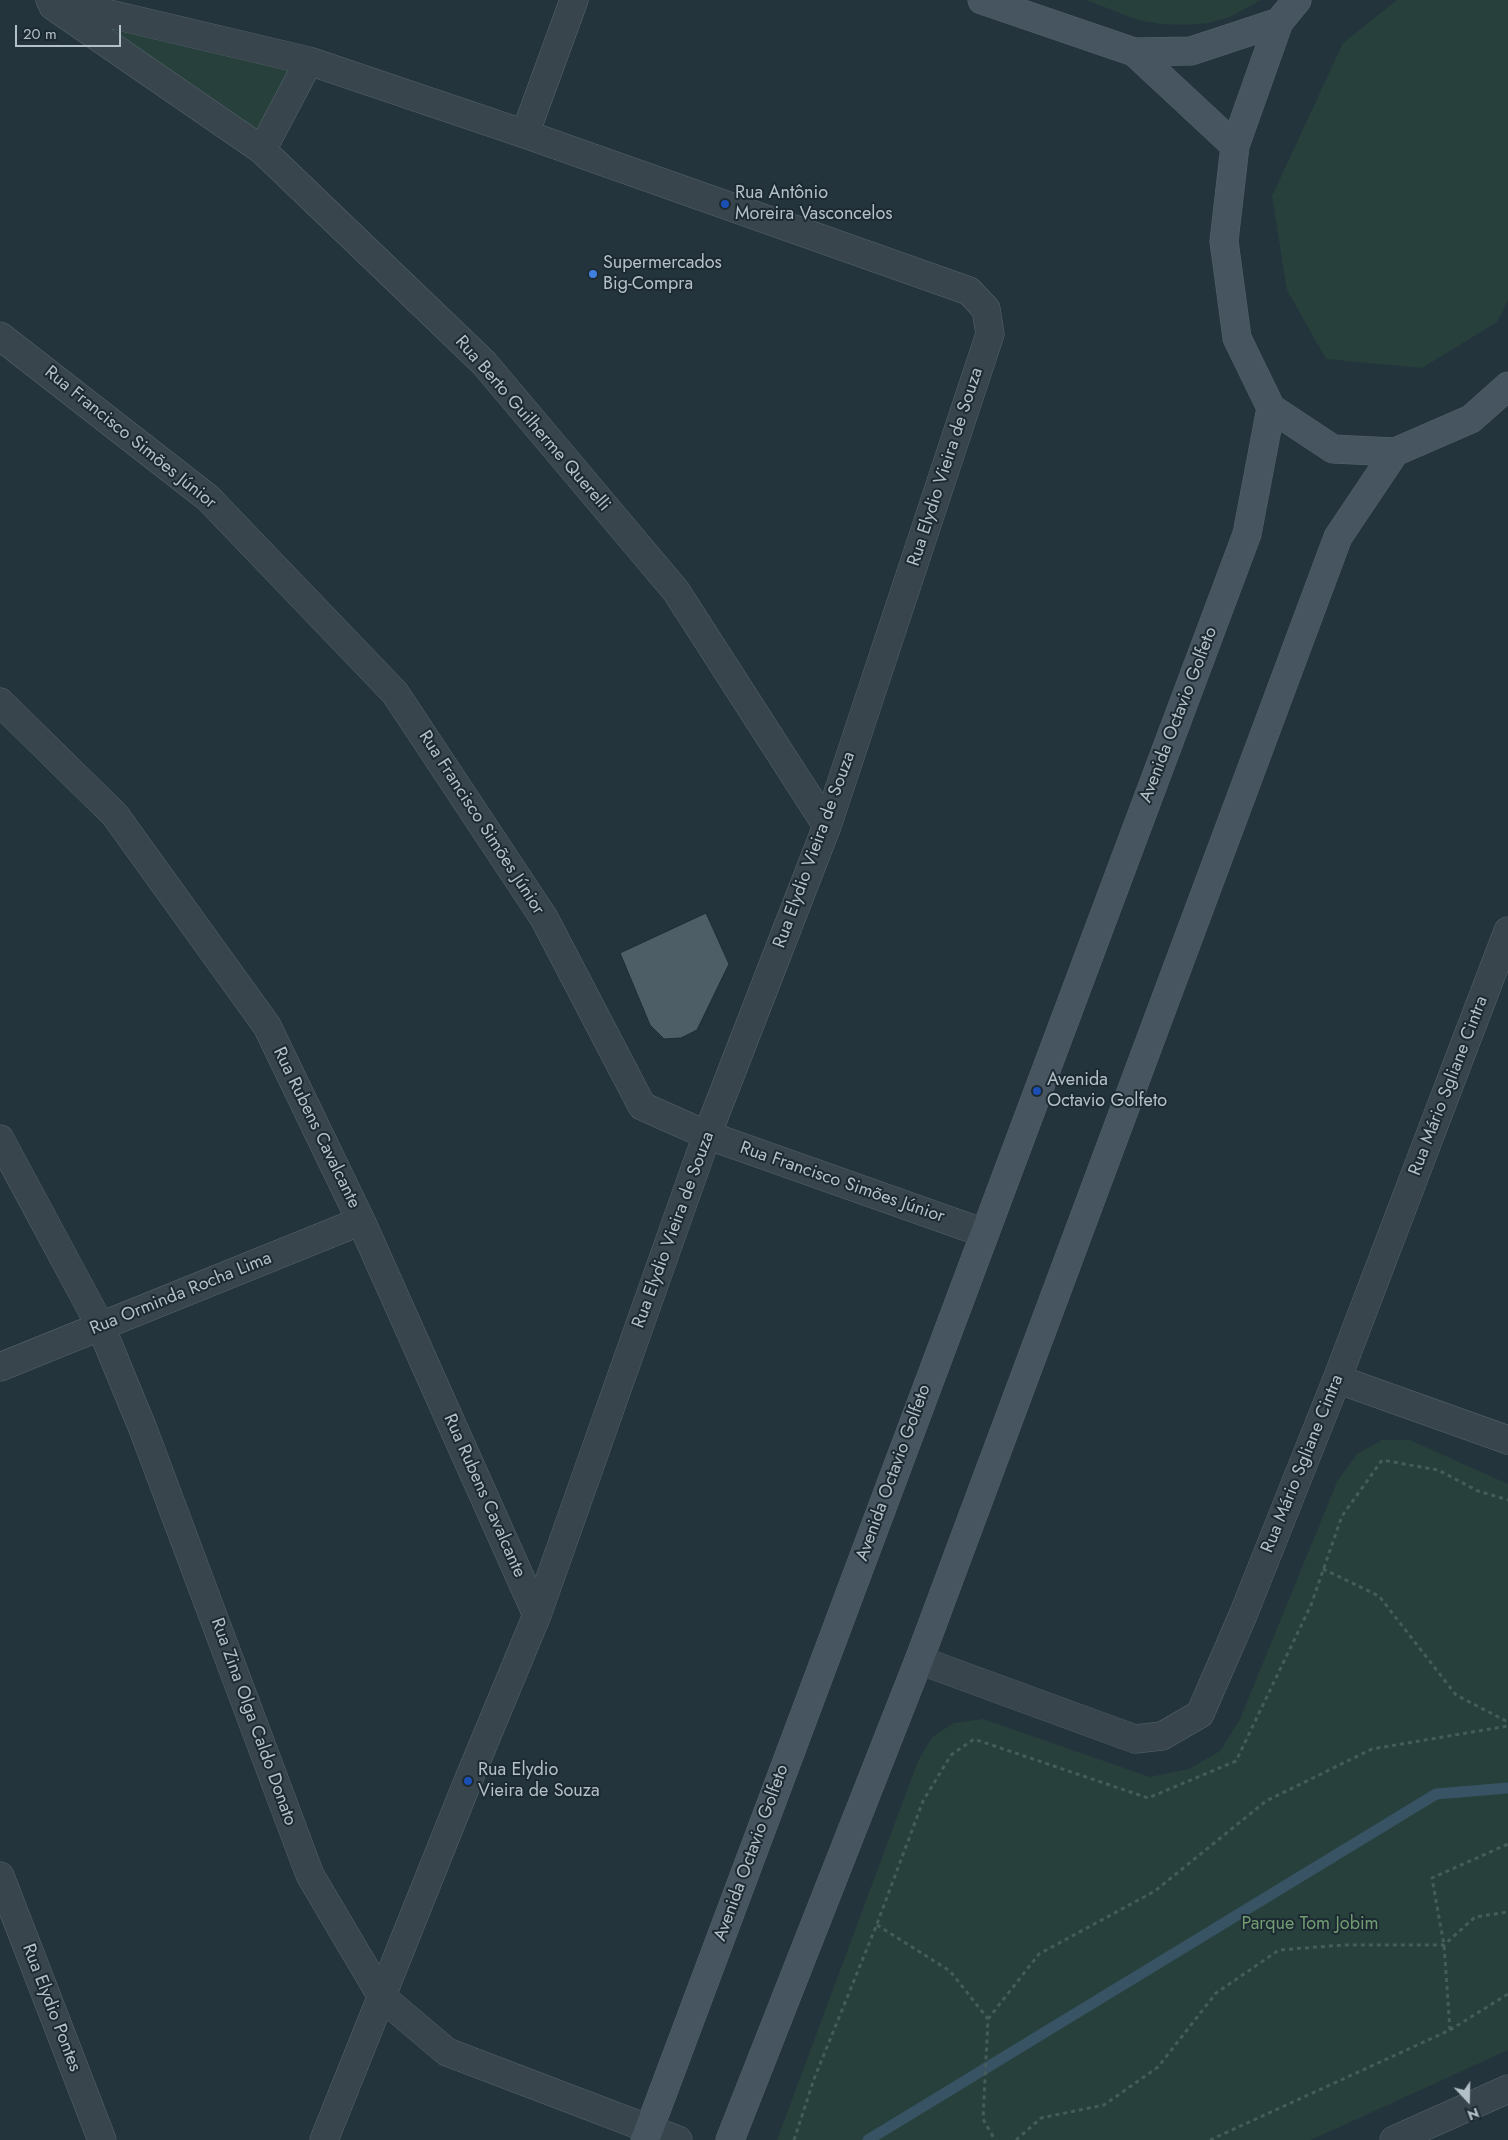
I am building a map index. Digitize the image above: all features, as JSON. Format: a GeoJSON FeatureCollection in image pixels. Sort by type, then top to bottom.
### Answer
{"type":"FeatureCollection","features":[{"type":"Feature","properties":{"kind":"street","name":"Rua Berto Guilherme Querelli"},"geometry":{"type":"LineString","coordinates":[[44,0],[262,150],[484,363],[676,591],[827,826]]}},
{"type":"Feature","properties":{"kind":"street"},"geometry":{"type":"LineString","coordinates":[[50,0],[309,61],[525,134],[574,0]]}},
{"type":"Feature","properties":{"kind":"street"},"geometry":{"type":"LineString","coordinates":[[982,0],[1134,52],[1191,51],[1279,22]]}},
{"type":"Feature","properties":{"kind":"street"},"geometry":{"type":"LineString","coordinates":[[1296,0],[1279,22],[1235,146],[1224,241],[1237,338],[1271,408],[1333,449],[1395,452],[1471,419],[1508,386]]}},
{"type":"Feature","properties":{"kind":"street"},"geometry":{"type":"LineString","coordinates":[[1134,52],[1235,146]]}},
{"type":"Feature","properties":{"kind":"street"},"geometry":{"type":"LineString","coordinates":[[262,150],[309,61]]}},
{"type":"Feature","properties":{"kind":"street","name":"Rua Elydio Vieira de Souza"},"geometry":{"type":"LineString","coordinates":[[324,2140],[468,1781],[537,1615],[707,1135],[827,826],[990,334],[986,309],[969,291],[525,134]]}},
{"type":"Feature","properties":{"kind":"street","name":"Rua Francisco Simões Júnior"},"geometry":{"type":"LineString","coordinates":[[0,336],[208,498],[395,693],[544,918],[642,1106],[707,1135],[984,1233]]}},
{"type":"Feature","properties":{"kind":"street","name":"Avenida Octavio Golfeto"},"geometry":{"type":"LineString","coordinates":[[647,2134],[1247,534],[1271,408]]}},
{"type":"Feature","properties":{"kind":"street"},"geometry":{"type":"LineString","coordinates":[[730,2140],[919,1660],[1338,537],[1395,452]]}},
{"type":"Feature","properties":{"kind":"street","name":"Rua Rubens Cavalcante"},"geometry":{"type":"LineString","coordinates":[[0,702],[116,815],[267,1026],[362,1221],[537,1615]]}},
{"type":"Feature","properties":{"kind":"street","name":"Rua Mário Sgliane Cintra"},"geometry":{"type":"LineString","coordinates":[[919,1660],[1135,1739],[1162,1736],[1200,1714],[1243,1615],[1337,1379],[1508,931]]}},
{"type":"Feature","properties":{"kind":"street","name":"Rua Zina Olga Caldo Donato"},"geometry":{"type":"LineString","coordinates":[[0,1138],[101,1327],[144,1429],[310,1875],[382,1997],[447,2052],[647,2134],[678,2140]]}},
{"type":"Feature","properties":{"kind":"street","name":"Rua Orminda Rocha Lima"},"geometry":{"type":"LineString","coordinates":[[0,1367],[362,1221]]}},
{"type":"Feature","properties":{"kind":"street"},"geometry":{"type":"LineString","coordinates":[[1337,1379],[1508,1440]]}},
{"type":"Feature","properties":{"kind":"street","name":"Rua Elydio Pontes"},"geometry":{"type":"LineString","coordinates":[[0,1876],[102,2140]]}},
{"type":"Feature","properties":{"kind":"street"},"geometry":{"type":"LineString","coordinates":[[1394,2140],[1427,2134],[1508,2089]]}},
{"type":"Feature","properties":{"kind":"path"},"geometry":{"type":"LineString","coordinates":[[1323,1569],[1379,1596],[1456,1695],[1508,1722]]}},
{"type":"Feature","properties":{"kind":"path"},"geometry":{"type":"LineString","coordinates":[[995,2140],[983,2119],[988,2019],[1039,1954],[1155,1891],[1266,1801],[1372,1749],[1508,1726]]}},
{"type":"Feature","properties":{"kind":"path"},"geometry":{"type":"LineString","coordinates":[[1450,2030],[1444,1945],[1432,1878],[1508,1844]]}},
{"type":"Feature","properties":{"kind":"path"},"geometry":{"type":"LineString","coordinates":[[1016,2140],[1041,2118],[1104,2105],[1112,2100],[1158,2066],[1216,1993],[1279,1950],[1343,1945],[1444,1945],[1475,1917],[1508,1912]]}},
{"type":"Feature","properties":{"kind":"path"},"geometry":{"type":"LineString","coordinates":[[877,1924],[950,1971],[988,2019]]}},
{"type":"Feature","properties":{"kind":"path"},"geometry":{"type":"LineString","coordinates":[[1210,2140],[1450,2030],[1508,1994]]}},
{"type":"Feature","properties":{"kind":"green space"},"geometry":{"type":"Polygon","coordinates":[[[1086,0],[1261,0],[1230,17],[1208,23],[1184,25],[1138,20],[1086,0]]]}},
{"type":"Feature","properties":{"kind":"green space"},"geometry":{"type":"Polygon","coordinates":[[[1397,0],[1508,0],[1508,300],[1497,322],[1422,368],[1326,359],[1287,290],[1272,196],[1343,43],[1397,0]]]}},
{"type":"Feature","properties":{"kind":"green space"},"geometry":{"type":"Polygon","coordinates":[[[62,7],[298,66],[259,143],[62,7]]]}},
{"type":"Feature","properties":{"kind":"green space","name":"Parque Tom Jobim"},"geometry":{"type":"Polygon","coordinates":[[[1382,1440],[1410,1440],[1508,1484],[1508,2050],[1311,2140],[777,2140],[918,1761],[932,1737],[954,1723],[983,1719],[1150,1777],[1189,1769],[1220,1751],[1240,1719],[1337,1482],[1357,1454],[1382,1440]]]}},
{"type":"Feature","properties":{"kind":"building"},"geometry":{"type":"Polygon","coordinates":[[[706,913],[729,964],[697,1030],[681,1038],[664,1039],[650,1025],[620,953],[706,913]]]}},
{"type":"Feature","properties":{"kind":"waterway"},"geometry":{"type":"LineString","coordinates":[[868,2140],[1436,1794],[1508,1788]]}},
{"type":"Feature","properties":{"kind":"place","name":"Rua Antônio Moreira Vasconcelos"},"geometry":{"type":"Point","coordinates":[725,204]}},
{"type":"Feature","properties":{"kind":"place","name":"Supermercados Big-Compra"},"geometry":{"type":"Point","coordinates":[593,274]}},
{"type":"Feature","properties":{"kind":"place","name":"Avenida Octavio Golfeto"},"geometry":{"type":"Point","coordinates":[1037,1091]}},
{"type":"Feature","properties":{"kind":"place","name":"Rua Elydio Vieira de Souza"},"geometry":{"type":"Point","coordinates":[468,1781]}}]}
